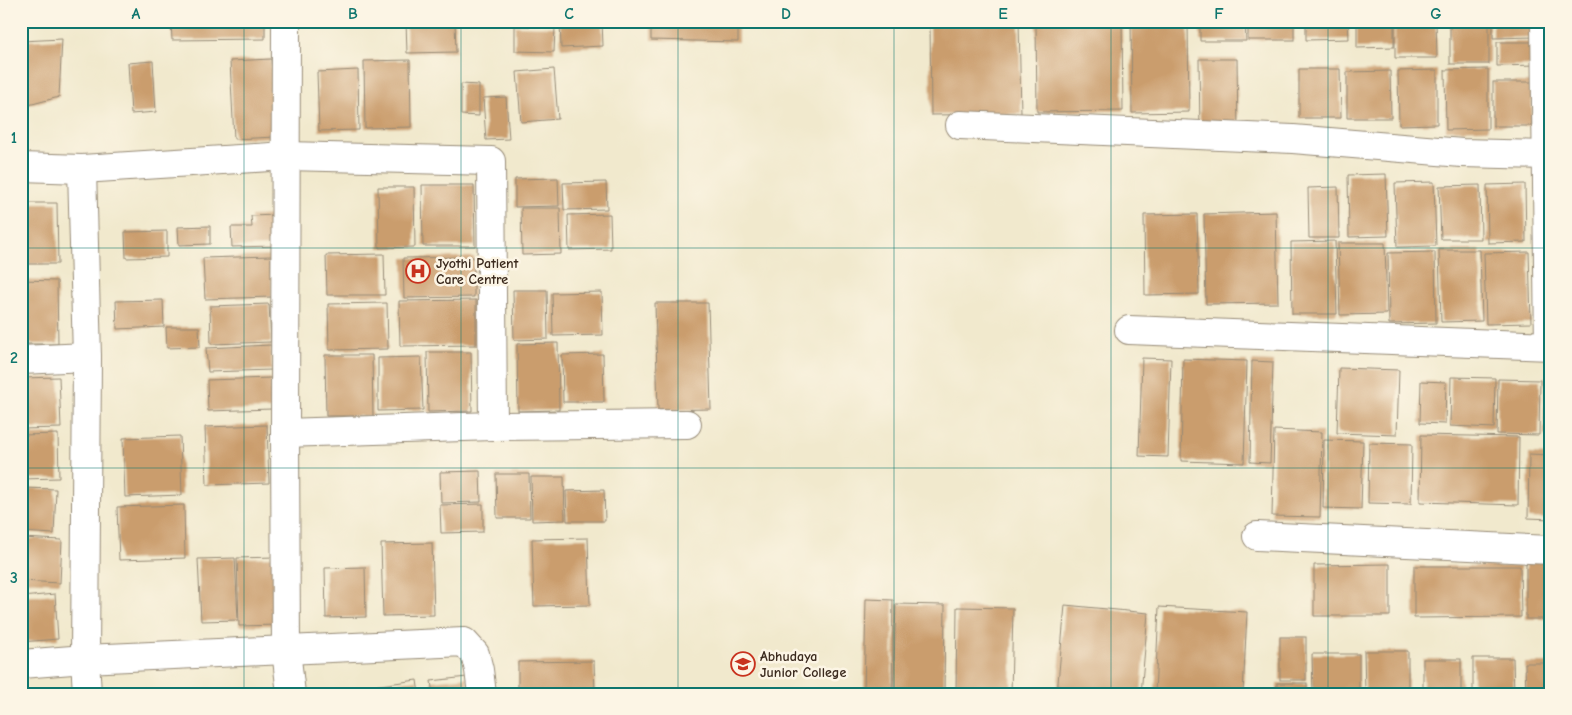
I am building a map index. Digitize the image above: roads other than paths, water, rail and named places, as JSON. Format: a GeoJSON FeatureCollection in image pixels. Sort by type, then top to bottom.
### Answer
{"type":"FeatureCollection","features":[{"type":"Feature","properties":{"kind":"street"},"geometry":{"type":"LineString","coordinates":[[286,21],[286,650],[291,694]]}},
{"type":"Feature","properties":{"kind":"street"},"geometry":{"type":"LineString","coordinates":[[1129,330],[1550,346],[1546,21]]}},
{"type":"Feature","properties":{"kind":"street"},"geometry":{"type":"LineString","coordinates":[[960,125],[1293,139],[1462,153],[1547,155]]}},
{"type":"Feature","properties":{"kind":"street"},"geometry":{"type":"LineString","coordinates":[[21,167],[82,169],[286,156],[491,161],[493,426]]}},
{"type":"Feature","properties":{"kind":"street"},"geometry":{"type":"LineString","coordinates":[[82,169],[87,357],[85,659],[87,694]]}},
{"type":"Feature","properties":{"kind":"street"},"geometry":{"type":"LineString","coordinates":[[21,360],[87,357]]}},
{"type":"Feature","properties":{"kind":"street"},"geometry":{"type":"LineString","coordinates":[[285,433],[493,426],[687,424]]}},
{"type":"Feature","properties":{"kind":"street"},"geometry":{"type":"LineString","coordinates":[[1258,536],[1551,550]]}},
{"type":"Feature","properties":{"kind":"street"},"geometry":{"type":"LineString","coordinates":[[21,664],[85,659],[464,642],[475,654],[482,694]]}},
{"type":"Feature","properties":{"kind":"place","name":"Jyothi Patient Care Centre"},"geometry":{"type":"Point","coordinates":[418,271]}},
{"type":"Feature","properties":{"kind":"place","name":"Abhudaya Junior College"},"geometry":{"type":"Point","coordinates":[743,664]}}]}
